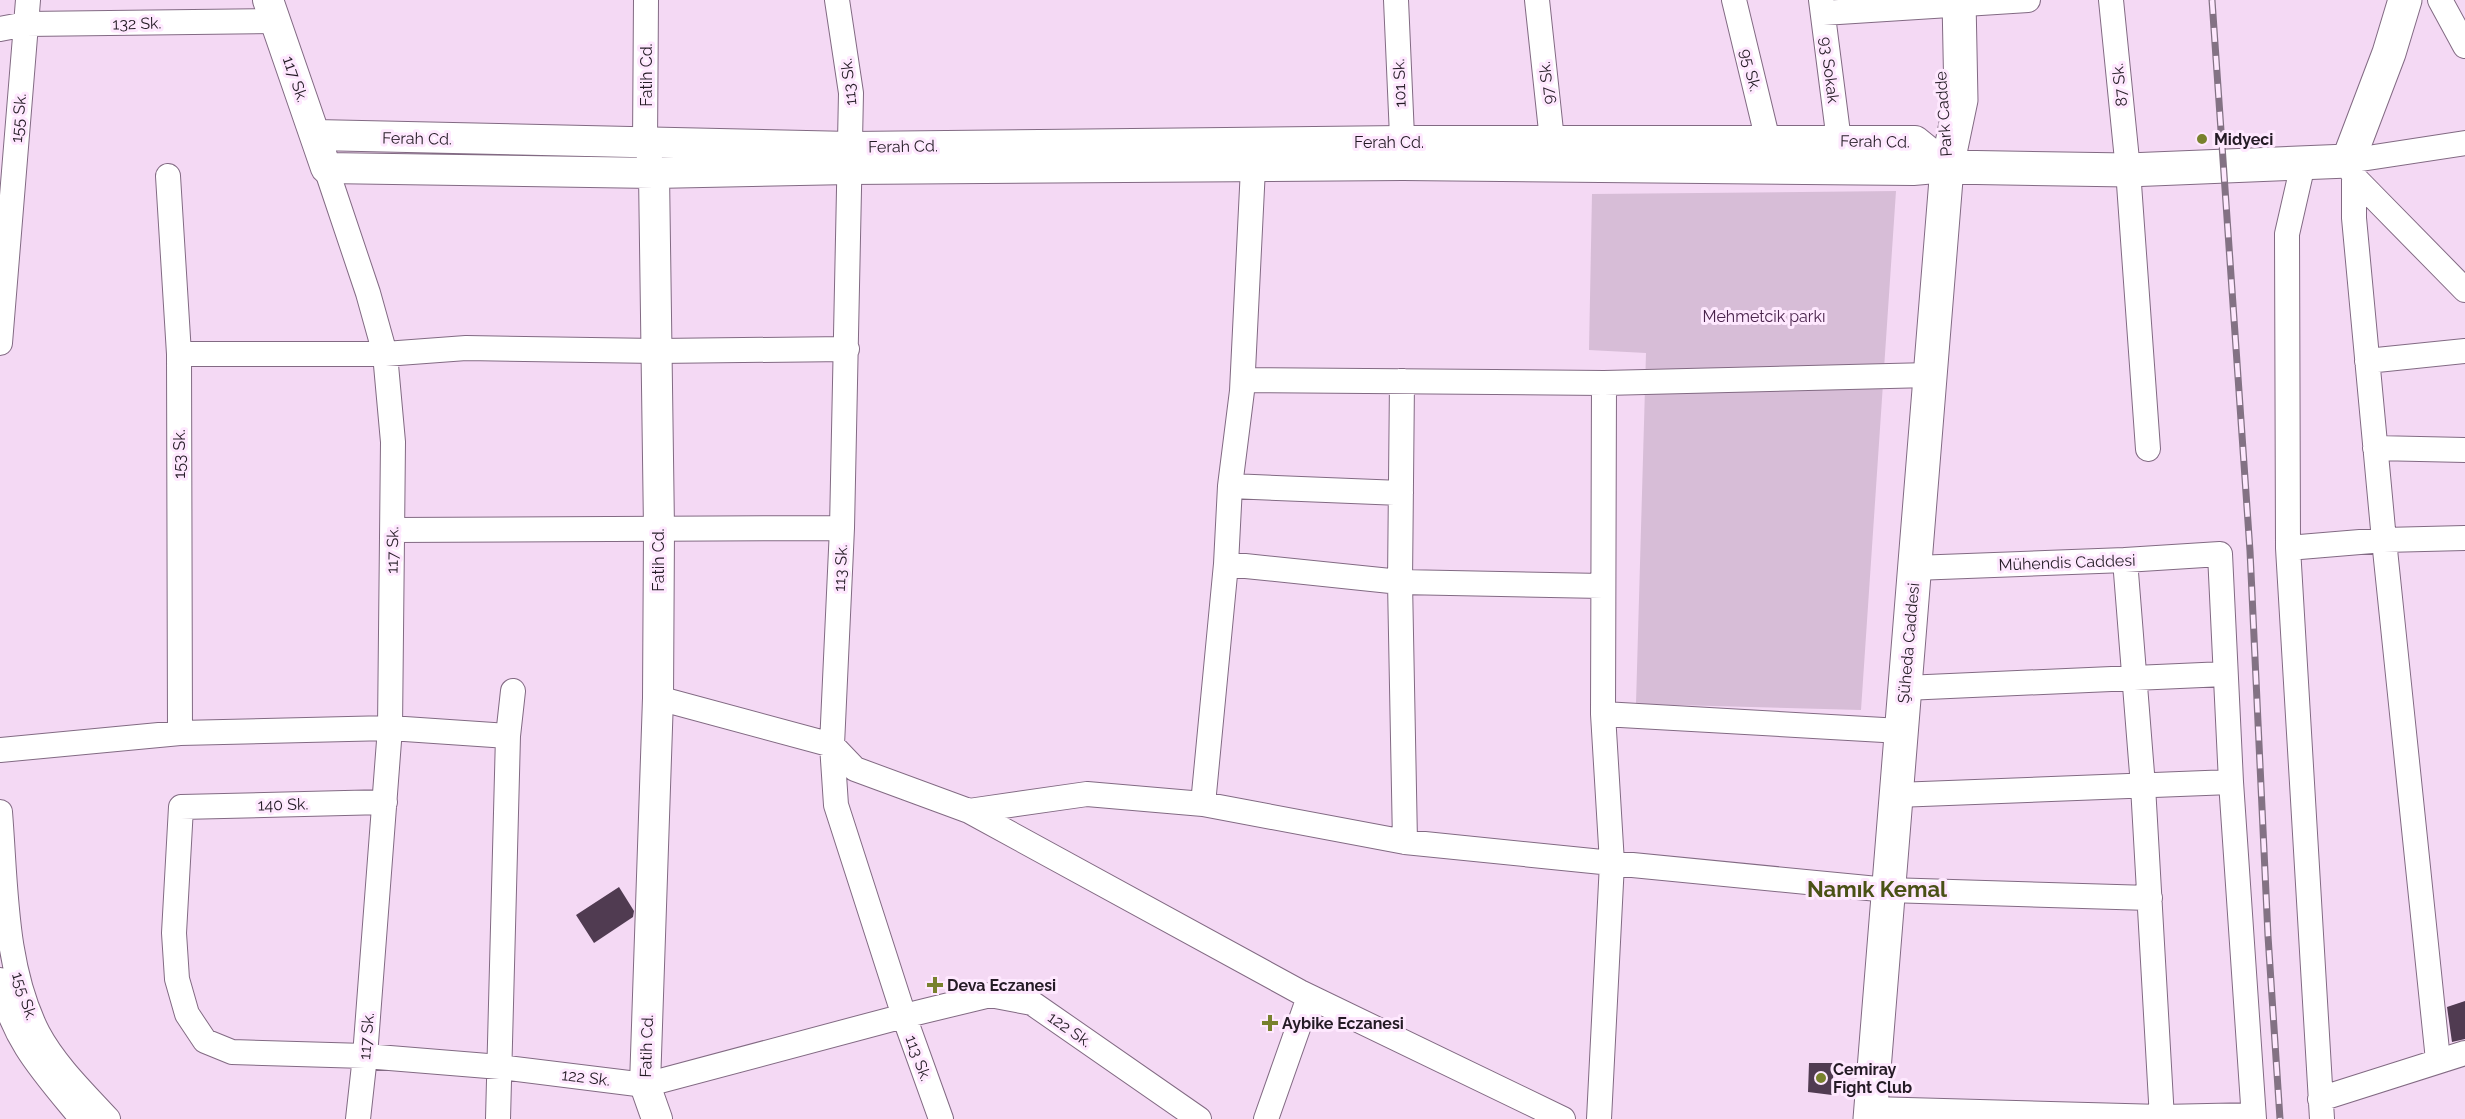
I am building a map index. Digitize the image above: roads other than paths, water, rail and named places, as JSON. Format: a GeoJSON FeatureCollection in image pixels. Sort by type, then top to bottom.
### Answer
{"type":"FeatureCollection","features":[{"type":"Feature","properties":{"kind":"main road"},"geometry":{"type":"LineString","coordinates":[[1947,167],[2128,170],[2303,164],[2351,169],[2405,0]]}},
{"type":"Feature","properties":{"kind":"main road","name":"Park Cadde"},"geometry":{"type":"LineString","coordinates":[[1947,167],[1941,100],[1949,3]]}},
{"type":"Feature","properties":{"kind":"main road","name":"Şüheda Caddesi"},"geometry":{"type":"LineString","coordinates":[[1870,1114],[1947,167]]}},
{"type":"Feature","properties":{"kind":"street","name":"155 Sk."},"geometry":{"type":"LineString","coordinates":[[0,343],[6,195],[27,0]]}},
{"type":"Feature","properties":{"kind":"street","name":"Fatih Cd."},"geometry":{"type":"LineString","coordinates":[[646,0],[645,144],[654,173],[659,529],[658,698],[645,1085],[657,1119]]}},
{"type":"Feature","properties":{"kind":"street","name":"113 Sk."},"geometry":{"type":"LineString","coordinates":[[837,0],[851,93],[842,528],[832,745],[836,805],[904,1016],[941,1119]]}},
{"type":"Feature","properties":{"kind":"street","name":"101 Sk."},"geometry":{"type":"LineString","coordinates":[[1396,0],[1402,153]]}},
{"type":"Feature","properties":{"kind":"street","name":"97 Sk."},"geometry":{"type":"LineString","coordinates":[[1536,0],[1554,154]]}},
{"type":"Feature","properties":{"kind":"street","name":"95 Sk."},"geometry":{"type":"LineString","coordinates":[[1734,0],[1768,141]]}},
{"type":"Feature","properties":{"kind":"street"},"geometry":{"type":"LineString","coordinates":[[1822,6],[2028,0]]}},
{"type":"Feature","properties":{"kind":"street","name":"87 Sk."},"geometry":{"type":"LineString","coordinates":[[2111,0],[2128,170],[2148,449]]}},
{"type":"Feature","properties":{"kind":"street"},"geometry":{"type":"LineString","coordinates":[[2440,0],[2465,46]]}},
{"type":"Feature","properties":{"kind":"street","name":"93 Sokak"},"geometry":{"type":"LineString","coordinates":[[1822,6],[1839,141]]}},
{"type":"Feature","properties":{"kind":"street","name":"132 Sk."},"geometry":{"type":"LineString","coordinates":[[0,29],[26,24],[271,11]]}},
{"type":"Feature","properties":{"kind":"street","name":"117 Sk."},"geometry":{"type":"LineString","coordinates":[[271,11],[316,135],[368,293],[385,354],[393,442],[390,728],[365,1056],[358,1119]]}},
{"type":"Feature","properties":{"kind":"street","name":"Ferah Cd."},"geometry":{"type":"LineString","coordinates":[[316,135],[645,144],[850,158],[1253,168],[1402,153]]}},
{"type":"Feature","properties":{"kind":"street","name":"Ferah Cd."},"geometry":{"type":"LineString","coordinates":[[1554,154],[1768,141],[1915,141],[1947,167]]}},
{"type":"Feature","properties":{"kind":"street"},"geometry":{"type":"LineString","coordinates":[[2351,169],[2465,143]]}},
{"type":"Feature","properties":{"kind":"street","name":"Ferah Cd."},"geometry":{"type":"LineString","coordinates":[[326,168],[654,173],[850,158],[1402,153],[1554,154],[1913,170],[1947,167]]}},
{"type":"Feature","properties":{"kind":"street"},"geometry":{"type":"LineString","coordinates":[[2303,164],[2287,234],[2288,548],[2321,1109],[2438,1060],[2465,1053]]}},
{"type":"Feature","properties":{"kind":"street"},"geometry":{"type":"LineString","coordinates":[[1203,804],[1226,564],[1230,486],[1243,380],[1253,168]]}},
{"type":"Feature","properties":{"kind":"street"},"geometry":{"type":"LineString","coordinates":[[2351,169],[2465,290]]}},
{"type":"Feature","properties":{"kind":"street"},"geometry":{"type":"LineString","coordinates":[[2351,169],[2384,540],[2438,1060]]}},
{"type":"Feature","properties":{"kind":"street","name":"153 Sk."},"geometry":{"type":"LineString","coordinates":[[168,176],[179,354],[180,734]]}},
{"type":"Feature","properties":{"kind":"street"},"geometry":{"type":"LineString","coordinates":[[179,354],[385,354],[466,348],[657,351],[847,349]]}},
{"type":"Feature","properties":{"kind":"street"},"geometry":{"type":"LineString","coordinates":[[2367,361],[2465,351]]}},
{"type":"Feature","properties":{"kind":"street"},"geometry":{"type":"LineString","coordinates":[[1243,380],[1604,383],[1930,375]]}},
{"type":"Feature","properties":{"kind":"street"},"geometry":{"type":"LineString","coordinates":[[1402,381],[1400,582],[1405,842]]}},
{"type":"Feature","properties":{"kind":"street"},"geometry":{"type":"LineString","coordinates":[[1599,1119],[1612,863],[1603,714],[1604,383]]}},
{"type":"Feature","properties":{"kind":"street"},"geometry":{"type":"LineString","coordinates":[[2376,448],[2465,450]]}},
{"type":"Feature","properties":{"kind":"street"},"geometry":{"type":"LineString","coordinates":[[1230,486],[1401,493]]}},
{"type":"Feature","properties":{"kind":"street"},"geometry":{"type":"LineString","coordinates":[[393,530],[842,528]]}},
{"type":"Feature","properties":{"kind":"street"},"geometry":{"type":"LineString","coordinates":[[2288,548],[2384,540],[2465,538]]}},
{"type":"Feature","properties":{"kind":"street","name":"Mühendis Caddesi"},"geometry":{"type":"LineString","coordinates":[[1914,568],[2220,554],[2226,674]]}},
{"type":"Feature","properties":{"kind":"street"},"geometry":{"type":"LineString","coordinates":[[2124,560],[2150,898],[2162,1118]]}},
{"type":"Feature","properties":{"kind":"street"},"geometry":{"type":"LineString","coordinates":[[1226,564],[1400,582],[1604,586]]}},
{"type":"Feature","properties":{"kind":"street"},"geometry":{"type":"LineString","coordinates":[[1870,1114],[2254,1117],[2231,782],[2226,674],[1905,687]]}},
{"type":"Feature","properties":{"kind":"street"},"geometry":{"type":"LineString","coordinates":[[498,1119],[508,736],[513,691]]}},
{"type":"Feature","properties":{"kind":"street"},"geometry":{"type":"LineString","coordinates":[[658,698],[832,745],[855,769],[969,811],[1309,997],[1563,1119]]}},
{"type":"Feature","properties":{"kind":"street"},"geometry":{"type":"LineString","coordinates":[[1603,714],[1901,731]]}},
{"type":"Feature","properties":{"kind":"street"},"geometry":{"type":"LineString","coordinates":[[0,750],[180,734],[390,728],[508,736]]}},
{"type":"Feature","properties":{"kind":"street"},"geometry":{"type":"LineString","coordinates":[[1896,795],[2231,782]]}},
{"type":"Feature","properties":{"kind":"street"},"geometry":{"type":"LineString","coordinates":[[969,811],[1087,794],[1203,804],[1405,842],[1612,863],[1888,890],[2150,898]]}},
{"type":"Feature","properties":{"kind":"street","name":"140 Sk."},"geometry":{"type":"LineString","coordinates":[[181,807],[385,802]]}},
{"type":"Feature","properties":{"kind":"street","name":"122 Sk."},"geometry":{"type":"LineString","coordinates":[[181,807],[174,933],[177,979],[187,1014],[205,1041],[232,1052],[365,1056],[500,1067],[645,1085],[904,1016],[990,996],[1032,1003],[1199,1119]]}},
{"type":"Feature","properties":{"kind":"street","name":"155 Sk."},"geometry":{"type":"LineString","coordinates":[[0,812],[12,951],[23,999],[39,1035],[64,1069],[108,1119]]}},
{"type":"Feature","properties":{"kind":"street","name":"155 Sk."},"geometry":{"type":"LineString","coordinates":[[0,980],[10,1039],[43,1072],[82,1119]]}},
{"type":"Feature","properties":{"kind":"street"},"geometry":{"type":"LineString","coordinates":[[1266,1119],[1309,997]]}},
{"type":"Feature","properties":{"kind":"railway"},"geometry":{"type":"LineString","coordinates":[[2212,0],[2250,551],[2268,936],[2280,1119]]}},
{"type":"Feature","properties":{"kind":"place","name":"Midyeci"},"geometry":{"type":"Point","coordinates":[2202,139]}},
{"type":"Feature","properties":{"kind":"place","name":"Deva Eczanesi"},"geometry":{"type":"Point","coordinates":[935,985]}},
{"type":"Feature","properties":{"kind":"place","name":"Aybike Eczanesi"},"geometry":{"type":"Point","coordinates":[1270,1023]}},
{"type":"Feature","properties":{"kind":"place","name":"Cemiray Fight Club"},"geometry":{"type":"Point","coordinates":[1821,1078]}},
{"type":"Feature","properties":{"kind":"district","name":"Namık Kemal"},"geometry":{"type":"Point","coordinates":[1877,889]}},
{"type":"Feature","properties":{"kind":"park label","name":"Mehmetcik parkı"},"geometry":{"type":"Point","coordinates":[1764,316]}}]}
